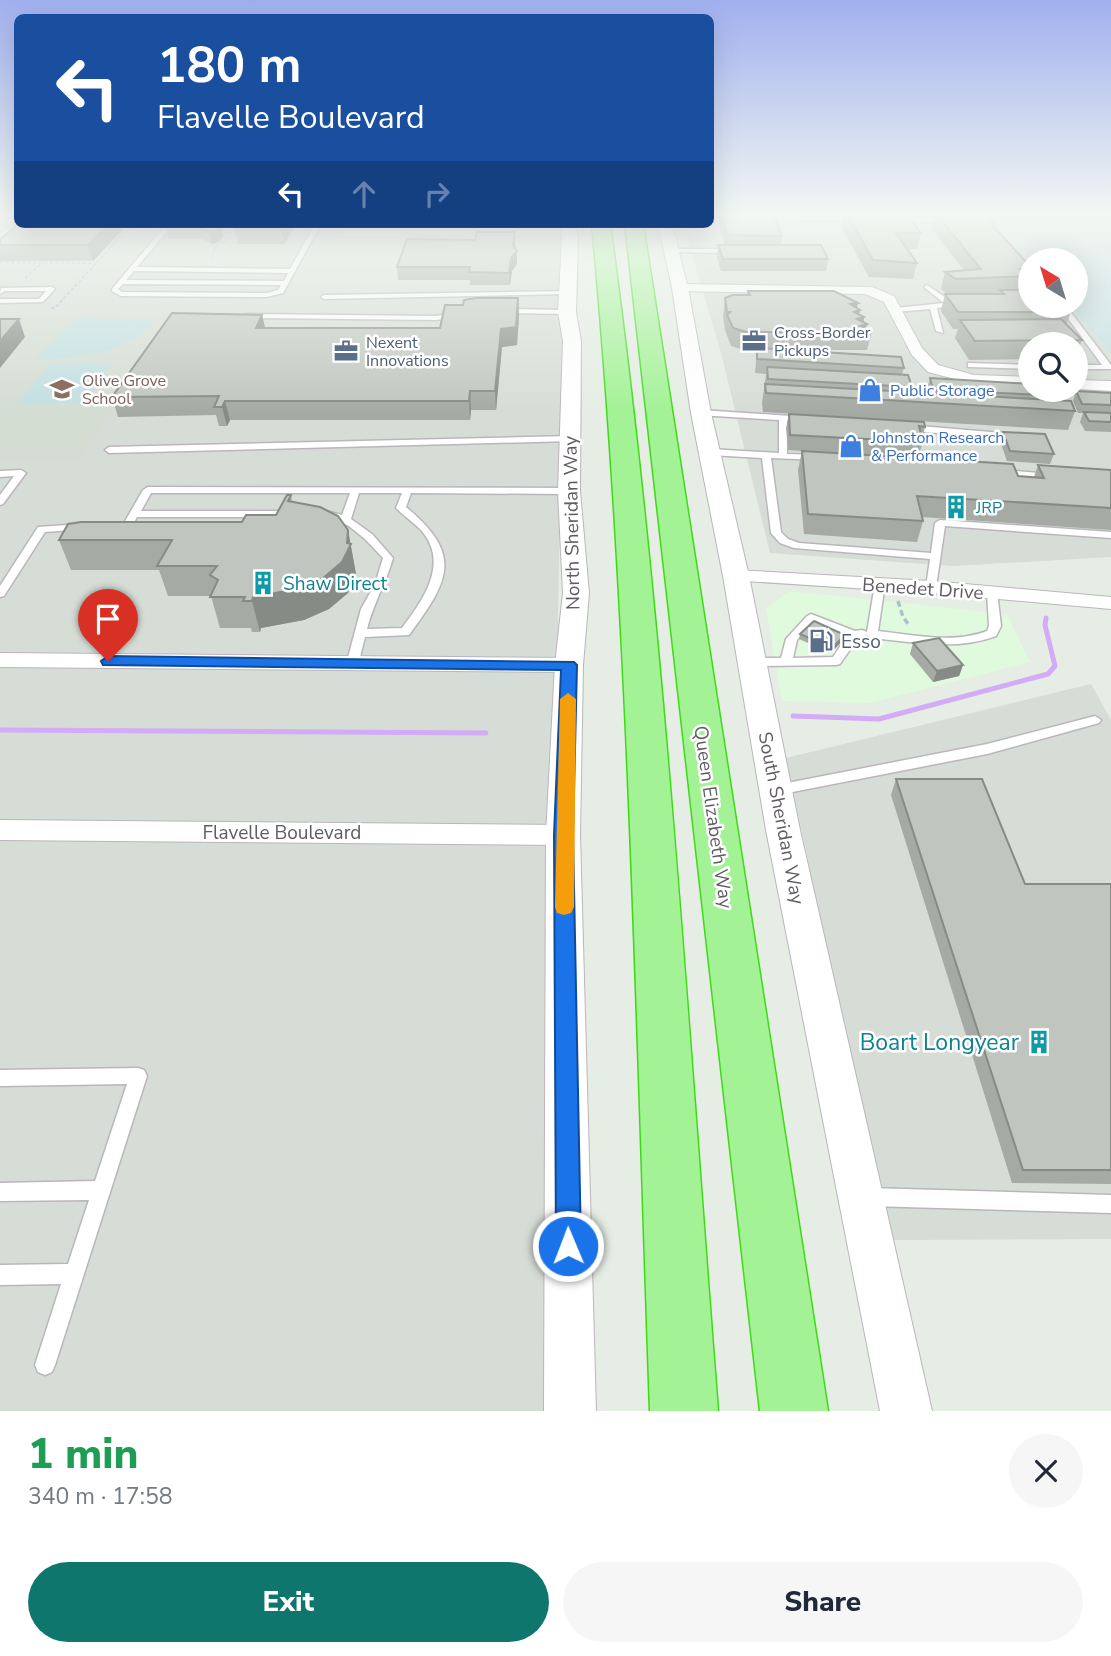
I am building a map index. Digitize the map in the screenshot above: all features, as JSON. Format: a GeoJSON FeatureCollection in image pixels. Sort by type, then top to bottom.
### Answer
{"type":"FeatureCollection","features":[{"type":"Feature","properties":{"kind":"highway"},"geometry":{"type":"LineString","coordinates":[[607,280],[649,792],[684,1411]]}},
{"type":"Feature","properties":{"kind":"highway","name":"Queen Elizabeth Way"},"geometry":{"type":"LineString","coordinates":[[662,280],[794,1411]]}},
{"type":"Feature","properties":{"kind":"street","name":"North Sheridan Way"},"geometry":{"type":"LineString","coordinates":[[568,280],[572,341],[569,491],[576,593],[569,665],[564,835],[570,1411]]}},
{"type":"Feature","properties":{"kind":"street","name":"South Sheridan Way"},"geometry":{"type":"LineString","coordinates":[[677,280],[859,1197],[906,1411]]}},
{"type":"Feature","properties":{"kind":"street"},"geometry":{"type":"LineString","coordinates":[[680,288],[826,296],[879,292],[889,299],[925,362],[941,372],[960,378],[1018,380]]}},
{"type":"Feature","properties":{"kind":"street"},"geometry":{"type":"LineString","coordinates":[[1088,385],[1111,386]]}},
{"type":"Feature","properties":{"kind":"street","name":"Benedet Drive"},"geometry":{"type":"LineString","coordinates":[[736,576],[931,587],[1111,603]]}},
{"type":"Feature","properties":{"kind":"street"},"geometry":{"type":"LineString","coordinates":[[0,660],[569,665]]}},
{"type":"Feature","properties":{"kind":"street","name":"Flavelle Boulevard"},"geometry":{"type":"LineString","coordinates":[[0,830],[564,835]]}},
{"type":"Feature","properties":{"kind":"lane"},"geometry":{"type":"LineString","coordinates":[[123,280],[114,290],[121,294],[267,295],[281,292],[288,280]]}},
{"type":"Feature","properties":{"kind":"lane"},"geometry":{"type":"LineString","coordinates":[[121,282],[286,283]]}},
{"type":"Feature","properties":{"kind":"lane"},"geometry":{"type":"LineString","coordinates":[[927,287],[951,305]]}},
{"type":"Feature","properties":{"kind":"lane"},"geometry":{"type":"LineString","coordinates":[[0,292],[4,289],[52,289],[41,301],[0,301]]}},
{"type":"Feature","properties":{"kind":"lane"},"geometry":{"type":"LineString","coordinates":[[324,297],[568,302]]}},
{"type":"Feature","properties":{"kind":"lane"},"geometry":{"type":"LineString","coordinates":[[497,310],[568,302]]}},
{"type":"Feature","properties":{"kind":"lane"},"geometry":{"type":"LineString","coordinates":[[896,310],[967,305]]}},
{"type":"Feature","properties":{"kind":"lane"},"geometry":{"type":"LineString","coordinates":[[933,308],[940,331]]}},
{"type":"Feature","properties":{"kind":"lane"},"geometry":{"type":"LineString","coordinates":[[239,316],[436,318],[472,312]]}},
{"type":"Feature","properties":{"kind":"lane"},"geometry":{"type":"LineString","coordinates":[[272,328],[278,317]]}},
{"type":"Feature","properties":{"kind":"lane"},"geometry":{"type":"LineString","coordinates":[[307,329],[314,317]]}},
{"type":"Feature","properties":{"kind":"lane"},"geometry":{"type":"LineString","coordinates":[[346,327],[351,317]]}},
{"type":"Feature","properties":{"kind":"lane"},"geometry":{"type":"LineString","coordinates":[[406,330],[409,318]]}},
{"type":"Feature","properties":{"kind":"lane"},"geometry":{"type":"LineString","coordinates":[[434,330],[436,318]]}},
{"type":"Feature","properties":{"kind":"lane"},"geometry":{"type":"LineString","coordinates":[[1071,318],[1082,332]]}},
{"type":"Feature","properties":{"kind":"lane"},"geometry":{"type":"LineString","coordinates":[[1088,340],[1108,367],[1088,367]]}},
{"type":"Feature","properties":{"kind":"lane"},"geometry":{"type":"LineString","coordinates":[[971,365],[1018,367]]}},
{"type":"Feature","properties":{"kind":"lane"},"geometry":{"type":"LineString","coordinates":[[701,413],[810,420]]}},
{"type":"Feature","properties":{"kind":"lane"},"geometry":{"type":"LineString","coordinates":[[783,418],[783,455]]}},
{"type":"Feature","properties":{"kind":"lane"},"geometry":{"type":"LineString","coordinates":[[892,427],[1002,436]]}},
{"type":"Feature","properties":{"kind":"lane"},"geometry":{"type":"LineString","coordinates":[[109,450],[569,439]]}},
{"type":"Feature","properties":{"kind":"lane"},"geometry":{"type":"LineString","coordinates":[[709,452],[824,458]]}},
{"type":"Feature","properties":{"kind":"lane"},"geometry":{"type":"LineString","coordinates":[[766,454],[776,533],[784,541],[798,546],[936,556]]}},
{"type":"Feature","properties":{"kind":"lane"},"geometry":{"type":"LineString","coordinates":[[988,472],[1056,477]]}},
{"type":"Feature","properties":{"kind":"lane"},"geometry":{"type":"LineString","coordinates":[[0,474],[20,473],[0,502]]}},
{"type":"Feature","properties":{"kind":"lane"},"geometry":{"type":"LineString","coordinates":[[103,527],[127,526],[148,490],[569,491]]}},
{"type":"Feature","properties":{"kind":"lane"},"geometry":{"type":"LineString","coordinates":[[345,521],[355,492]]}},
{"type":"Feature","properties":{"kind":"lane"},"geometry":{"type":"LineString","coordinates":[[360,633],[405,632],[435,590],[439,557],[430,534],[401,508],[407,492]]}},
{"type":"Feature","properties":{"kind":"lane"},"geometry":{"type":"LineString","coordinates":[[318,514],[331,513],[355,525],[377,543],[388,558],[380,584],[366,609],[352,665]]}},
{"type":"Feature","properties":{"kind":"lane"},"geometry":{"type":"LineString","coordinates":[[133,514],[202,521],[306,514]]}},
{"type":"Feature","properties":{"kind":"lane"},"geometry":{"type":"LineString","coordinates":[[931,587],[940,523],[1111,535]]}},
{"type":"Feature","properties":{"kind":"lane"},"geometry":{"type":"LineString","coordinates":[[0,594],[43,529],[91,527]]}},
{"type":"Feature","properties":{"kind":"lane"},"geometry":{"type":"LineString","coordinates":[[872,634],[886,585]]}},
{"type":"Feature","properties":{"kind":"lane"},"geometry":{"type":"LineString","coordinates":[[786,661],[792,639],[811,618],[832,631],[854,635],[968,641],[992,633],[995,626],[992,592]]}},
{"type":"Feature","properties":{"kind":"lane"},"geometry":{"type":"LineString","coordinates":[[752,662],[836,660],[854,635]]}},
{"type":"Feature","properties":{"kind":"lane"},"geometry":{"type":"LineString","coordinates":[[806,660],[817,647]]}},
{"type":"Feature","properties":{"kind":"lane"},"geometry":{"type":"LineString","coordinates":[[777,790],[987,749],[1095,720]]}},
{"type":"Feature","properties":{"kind":"lane"},"geometry":{"type":"LineString","coordinates":[[0,1078],[138,1076],[45,1365]]}},
{"type":"Feature","properties":{"kind":"lane"},"geometry":{"type":"LineString","coordinates":[[0,1192],[102,1190]]}},
{"type":"Feature","properties":{"kind":"lane"},"geometry":{"type":"LineString","coordinates":[[859,1197],[1111,1204]]}},
{"type":"Feature","properties":{"kind":"lane"},"geometry":{"type":"LineString","coordinates":[[0,1275],[75,1274]]}},
{"type":"Feature","properties":{"kind":"path"},"geometry":{"type":"LineString","coordinates":[[13,289],[24,280]]}},
{"type":"Feature","properties":{"kind":"path"},"geometry":{"type":"LineString","coordinates":[[44,308],[55,308],[80,280]]}},
{"type":"Feature","properties":{"kind":"path"},"geometry":{"type":"LineString","coordinates":[[886,585],[903,617],[924,639]]}},
{"type":"Feature","properties":{"kind":"shaded area"},"geometry":{"type":"Polygon","coordinates":[[[0,280],[564,280],[558,616],[560,656],[552,1411],[0,1411],[0,280]]]}},
{"type":"Feature","properties":{"kind":"shaded area"},"geometry":{"type":"Polygon","coordinates":[[[699,280],[1018,280],[1018,318],[1080,318],[1111,353],[1111,557],[953,566],[770,553],[721,353],[699,280]]]}},
{"type":"Feature","properties":{"kind":"shaded area"},"geometry":{"type":"Polygon","coordinates":[[[1088,280],[1111,280],[1111,353],[1080,318],[1088,318],[1088,280]]]}},
{"type":"Feature","properties":{"kind":"shaded area","name":"Olive Grove School"},"geometry":{"type":"Polygon","coordinates":[[[173,316],[77,462],[0,462],[0,317],[173,316]]]}},
{"type":"Feature","properties":{"kind":"shaded area"},"geometry":{"type":"Polygon","coordinates":[[[85,318],[156,321],[130,341],[100,352],[34,360],[72,321],[85,318]]]}},
{"type":"Feature","properties":{"kind":"shaded area"},"geometry":{"type":"Polygon","coordinates":[[[51,363],[113,363],[83,403],[17,403],[51,363]]]}},
{"type":"Feature","properties":{"kind":"shaded area"},"geometry":{"type":"Polygon","coordinates":[[[790,591],[1007,614],[1030,662],[871,703],[782,701],[766,608],[790,591]]]}},
{"type":"Feature","properties":{"kind":"shaded area"},"geometry":{"type":"Polygon","coordinates":[[[1091,684],[1111,720],[1111,1239],[890,1240],[786,758],[1091,684]]]}},
{"type":"Feature","properties":{"kind":"building"},"geometry":{"type":"Polygon","coordinates":[[[1000,290],[1018,290],[1018,312],[958,312],[945,294],[1004,294],[1000,290]]]}},
{"type":"Feature","properties":{"kind":"building"},"geometry":{"type":"Polygon","coordinates":[[[748,291],[834,291],[858,303],[850,304],[860,310],[854,312],[864,317],[857,319],[867,324],[860,326],[872,332],[746,332],[733,328],[727,315],[730,312],[727,312],[725,298],[750,295],[748,291]]]}},
{"type":"Feature","properties":{"kind":"building"},"geometry":{"type":"Polygon","coordinates":[[[518,298],[516,327],[501,329],[495,391],[470,391],[469,401],[225,401],[222,407],[214,407],[219,396],[112,397],[172,313],[262,315],[256,328],[440,328],[445,305],[463,305],[464,300],[518,298]]]}},
{"type":"Feature","properties":{"kind":"building"},"geometry":{"type":"Polygon","coordinates":[[[0,319],[19,319],[0,341],[0,319]]]}},
{"type":"Feature","properties":{"kind":"building"},"geometry":{"type":"Polygon","coordinates":[[[1061,319],[1074,332],[1018,332],[1018,341],[975,341],[960,320],[1061,319]]]}},
{"type":"Feature","properties":{"kind":"building"},"geometry":{"type":"Polygon","coordinates":[[[757,348],[901,357],[904,368],[757,359],[757,348]]]}},
{"type":"Feature","properties":{"kind":"building"},"geometry":{"type":"Polygon","coordinates":[[[767,367],[908,375],[912,387],[768,379],[767,367]]]}},
{"type":"Feature","properties":{"kind":"building"},"geometry":{"type":"Polygon","coordinates":[[[930,378],[1018,383],[1018,394],[933,390],[930,378]]]}},
{"type":"Feature","properties":{"kind":"building"},"geometry":{"type":"Polygon","coordinates":[[[765,384],[1018,398],[1018,402],[1071,402],[1075,411],[766,393],[765,384]]]}},
{"type":"Feature","properties":{"kind":"building"},"geometry":{"type":"Polygon","coordinates":[[[1088,392],[1111,393],[1111,405],[1081,402],[1088,402],[1088,392]]]}},
{"type":"Feature","properties":{"kind":"building"},"geometry":{"type":"Polygon","coordinates":[[[1084,412],[1111,413],[1111,422],[1089,421],[1084,412]]]}},
{"type":"Feature","properties":{"kind":"building"},"geometry":{"type":"Polygon","coordinates":[[[789,414],[924,422],[925,427],[919,426],[923,442],[790,435],[789,414]]]}},
{"type":"Feature","properties":{"kind":"building"},"geometry":{"type":"Polygon","coordinates":[[[1003,432],[1045,434],[1054,454],[1010,451],[1003,432]]]}},
{"type":"Feature","properties":{"kind":"building"},"geometry":{"type":"Polygon","coordinates":[[[802,451],[1013,464],[1018,476],[1044,478],[1038,465],[1111,470],[1111,508],[917,496],[923,521],[808,514],[802,451]]]}},
{"type":"Feature","properties":{"kind":"building"},"geometry":{"type":"Polygon","coordinates":[[[287,495],[291,495],[288,501],[320,507],[338,516],[348,530],[347,543],[351,544],[342,562],[322,579],[297,589],[253,597],[252,601],[243,601],[245,597],[210,597],[218,580],[210,575],[217,566],[157,566],[172,540],[59,540],[68,524],[81,522],[242,522],[246,515],[276,515],[287,495]]]}},
{"type":"Feature","properties":{"kind":"building"},"geometry":{"type":"Polygon","coordinates":[[[814,621],[845,635],[832,648],[800,634],[814,621]]]}},
{"type":"Feature","properties":{"kind":"building"},"geometry":{"type":"Polygon","coordinates":[[[939,638],[963,665],[937,671],[913,643],[939,638]]]}},
{"type":"Feature","properties":{"kind":"building","name":"Boart Longyear"},"geometry":{"type":"Polygon","coordinates":[[[896,779],[982,779],[1025,884],[1111,884],[1111,1170],[1023,1170],[896,779]]]}},
{"type":"Feature","properties":{"kind":"waterway"},"geometry":{"type":"LineString","coordinates":[[793,716],[879,719],[1048,674],[1055,666],[1045,625],[1046,618]]}},
{"type":"Feature","properties":{"kind":"waterway"},"geometry":{"type":"LineString","coordinates":[[0,730],[486,733]]}},
{"type":"Feature","properties":{"kind":"slow traffic"},"geometry":{"type":"LineString","coordinates":[[564,907],[568,699]]}},
{"type":"Feature","properties":{"kind":"place","name":"Cross-Border Pickups"},"geometry":{"type":"Point","coordinates":[754,341]}},
{"type":"Feature","properties":{"kind":"place","name":"Nexent Innovations"},"geometry":{"type":"Point","coordinates":[346,351]}},
{"type":"Feature","properties":{"kind":"place","name":"Olive Grove School"},"geometry":{"type":"Point","coordinates":[62,389]}},
{"type":"Feature","properties":{"kind":"place","name":"Public Storage"},"geometry":{"type":"Point","coordinates":[870,390]}},
{"type":"Feature","properties":{"kind":"place","name":"Johnston Research & Performance"},"geometry":{"type":"Point","coordinates":[851,446]}},
{"type":"Feature","properties":{"kind":"place","name":"JRP"},"geometry":{"type":"Point","coordinates":[956,507]}},
{"type":"Feature","properties":{"kind":"place","name":"Shaw Direct"},"geometry":{"type":"Point","coordinates":[263,583]}},
{"type":"Feature","properties":{"kind":"place","name":"Esso"},"geometry":{"type":"Point","coordinates":[821,641]}},
{"type":"Feature","properties":{"kind":"place","name":"Boart Longyear"},"geometry":{"type":"Point","coordinates":[1039,1042]}},
{"type":"Feature","properties":{"kind":"route"},"geometry":{"type":"LineString","coordinates":[[108,661],[569,665],[564,835],[568,1246]]}}]}
